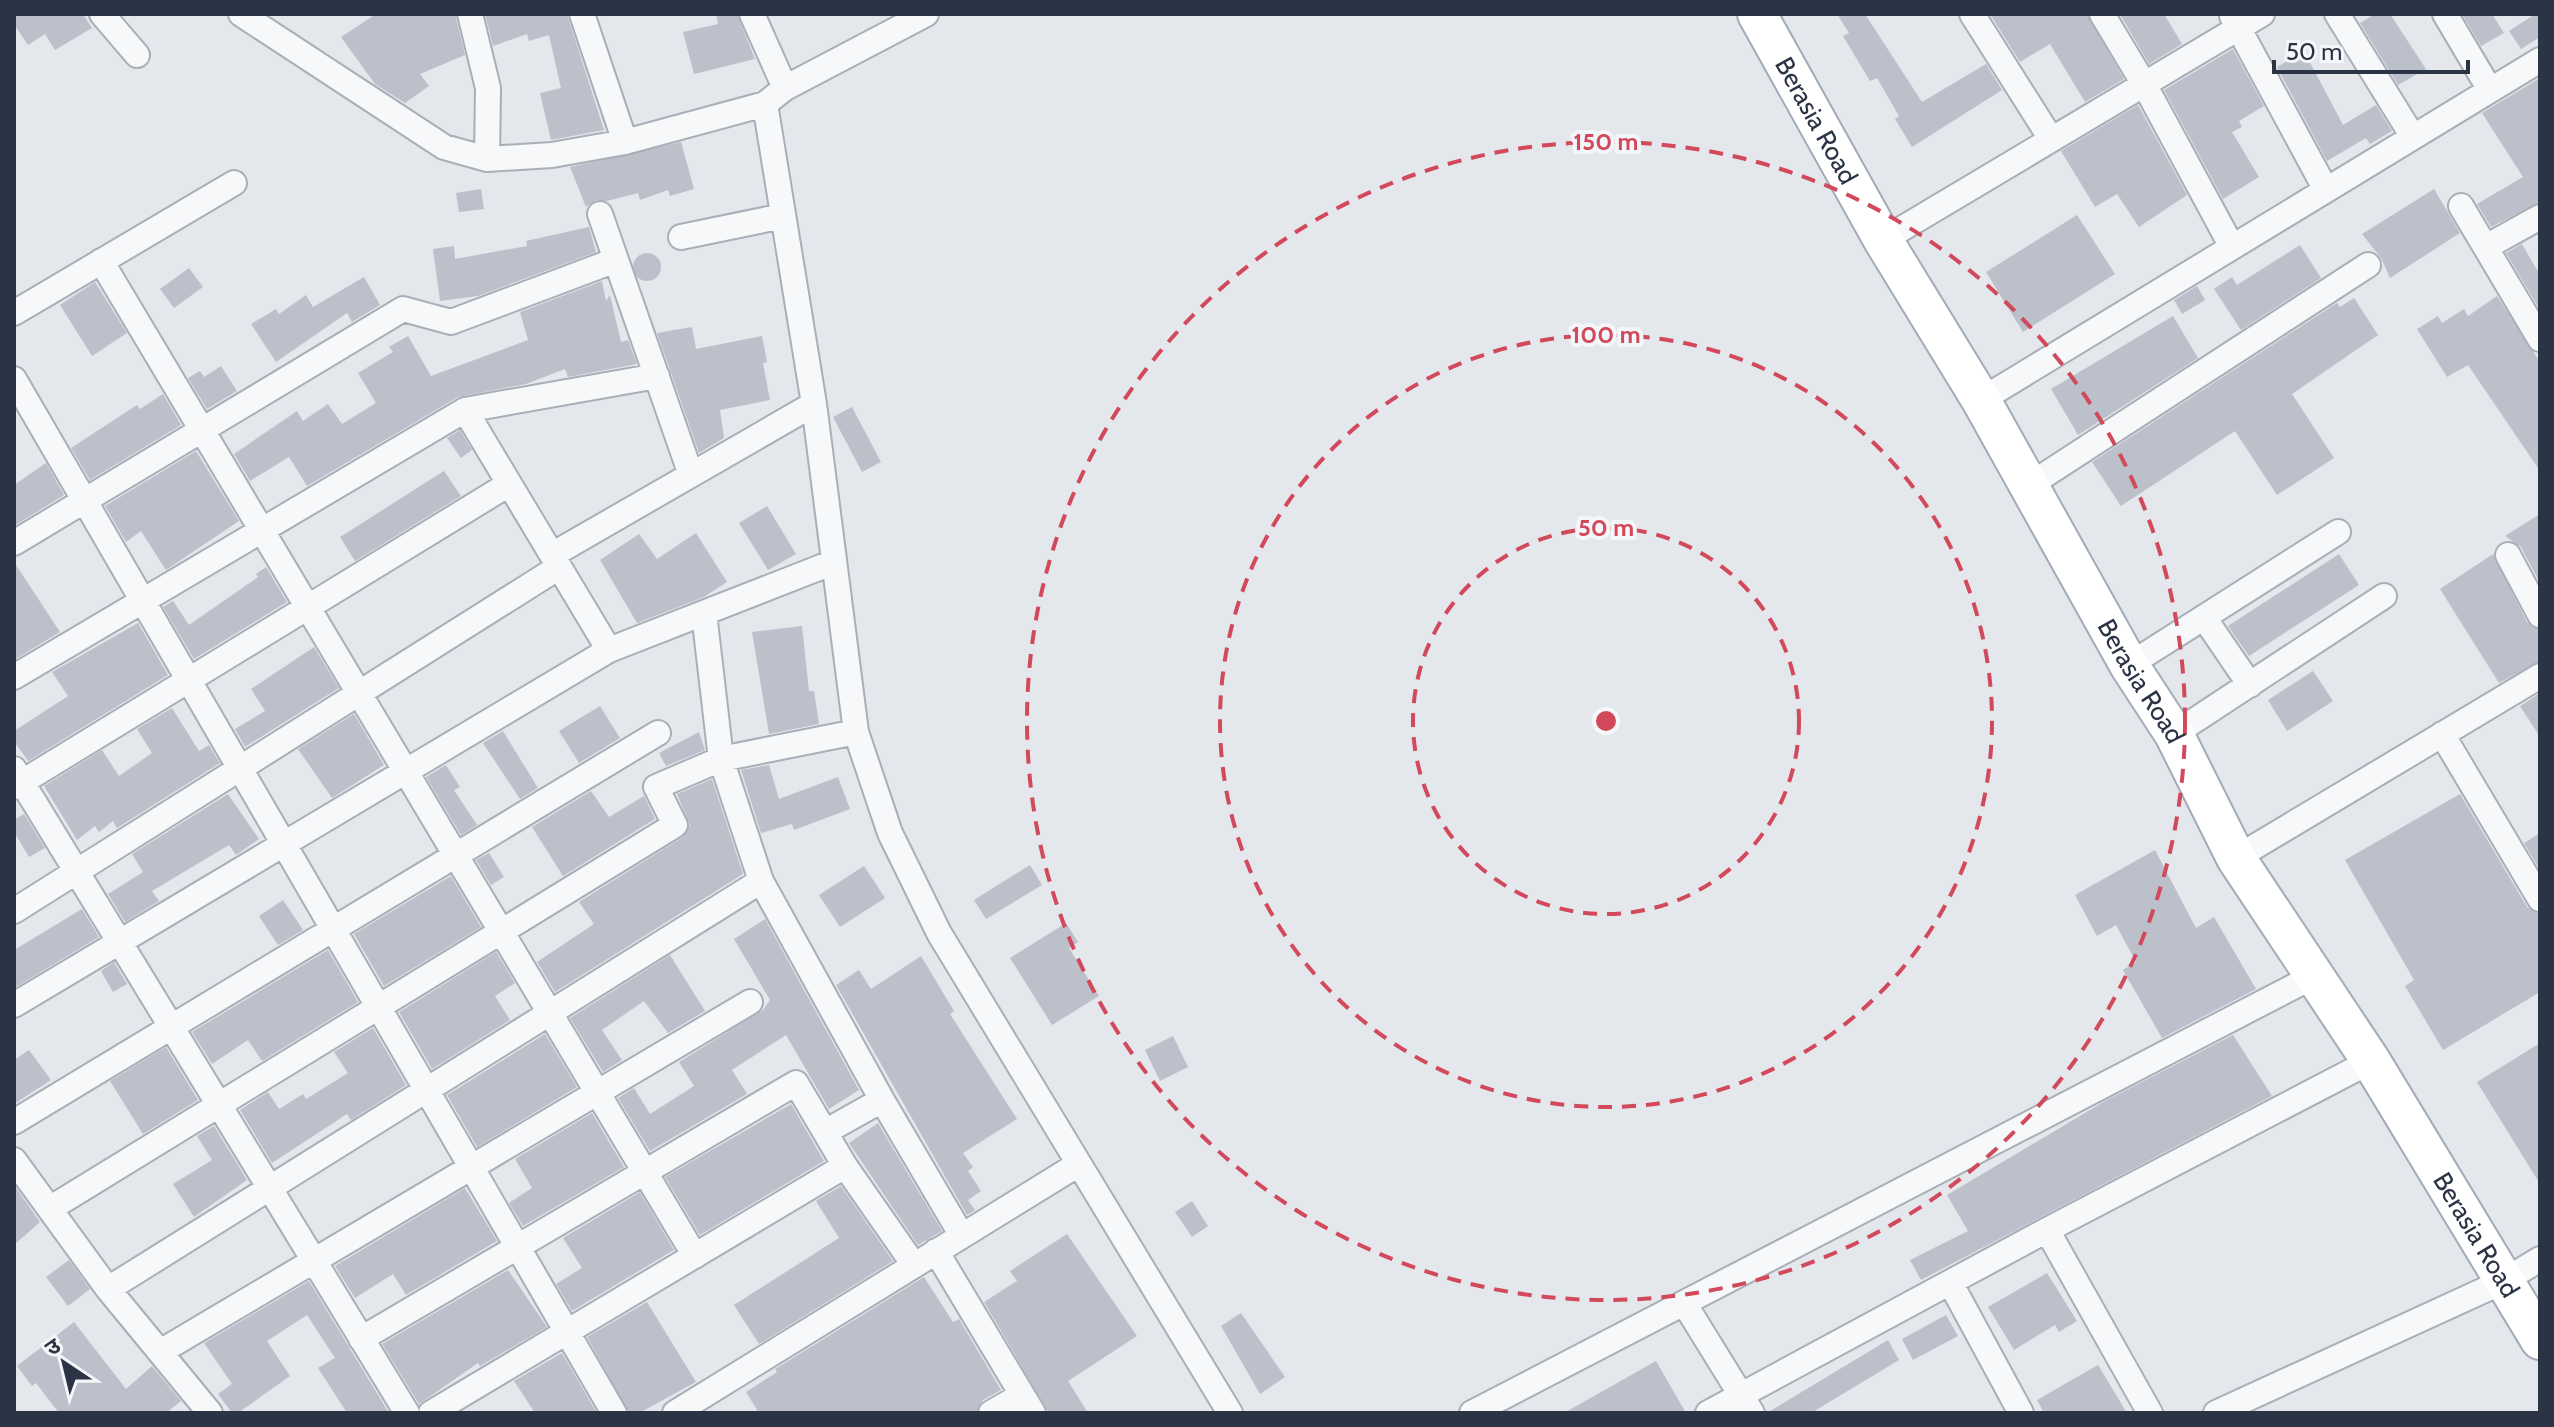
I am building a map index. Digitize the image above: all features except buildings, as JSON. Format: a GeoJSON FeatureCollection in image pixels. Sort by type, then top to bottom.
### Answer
{"type":"FeatureCollection","features":[{"type":"Feature","properties":{"kind":"main road","name":"Berasia Road"},"geometry":{"type":"LineString","coordinates":[[1757,14],[1883,240],[1981,400],[2129,665],[2174,734],[2236,858],[2371,1061],[2540,1340]]}},
{"type":"Feature","properties":{"kind":"street"},"geometry":{"type":"LineString","coordinates":[[102,14],[137,55]]}},
{"type":"Feature","properties":{"kind":"street"},"geometry":{"type":"LineString","coordinates":[[241,14],[444,147],[487,159],[552,155],[625,142],[765,104],[785,88],[926,14]]}},
{"type":"Feature","properties":{"kind":"street"},"geometry":{"type":"LineString","coordinates":[[470,14],[488,88],[487,159]]}},
{"type":"Feature","properties":{"kind":"street"},"geometry":{"type":"LineString","coordinates":[[582,14],[625,142]]}},
{"type":"Feature","properties":{"kind":"street"},"geometry":{"type":"LineString","coordinates":[[752,14],[785,88]]}},
{"type":"Feature","properties":{"kind":"street"},"geometry":{"type":"LineString","coordinates":[[1972,14],[2051,139]]}},
{"type":"Feature","properties":{"kind":"street"},"geometry":{"type":"LineString","coordinates":[[2102,14],[2144,84],[2232,247]]}},
{"type":"Feature","properties":{"kind":"street"},"geometry":{"type":"LineString","coordinates":[[1883,240],[2144,84],[2235,21],[2262,14]]}},
{"type":"Feature","properties":{"kind":"street"},"geometry":{"type":"LineString","coordinates":[[2337,14],[2413,137]]}},
{"type":"Feature","properties":{"kind":"street"},"geometry":{"type":"LineString","coordinates":[[2445,14],[2490,90]]}},
{"type":"Feature","properties":{"kind":"street"},"geometry":{"type":"LineString","coordinates":[[2235,21],[2326,190]]}},
{"type":"Feature","properties":{"kind":"street"},"geometry":{"type":"LineString","coordinates":[[1981,400],[2540,60]]}},
{"type":"Feature","properties":{"kind":"street"},"geometry":{"type":"LineString","coordinates":[[765,104],[814,404],[856,732],[890,833],[939,933],[1230,1413]]}},
{"type":"Feature","properties":{"kind":"street"},"geometry":{"type":"LineString","coordinates":[[14,313],[234,183]]}},
{"type":"Feature","properties":{"kind":"street"},"geometry":{"type":"LineString","coordinates":[[2461,206],[2538,331]]}},
{"type":"Feature","properties":{"kind":"street"},"geometry":{"type":"LineString","coordinates":[[600,214],[691,475]]}},
{"type":"Feature","properties":{"kind":"street"},"geometry":{"type":"LineString","coordinates":[[681,237],[783,216]]}},
{"type":"Feature","properties":{"kind":"street"},"geometry":{"type":"LineString","coordinates":[[2486,247],[2540,217]]}},
{"type":"Feature","properties":{"kind":"street"},"geometry":{"type":"LineString","coordinates":[[14,543],[403,309],[451,322],[616,260]]}},
{"type":"Feature","properties":{"kind":"street"},"geometry":{"type":"LineString","coordinates":[[101,261],[695,1256]]}},
{"type":"Feature","properties":{"kind":"street"},"geometry":{"type":"LineString","coordinates":[[2028,486],[2368,265]]}},
{"type":"Feature","properties":{"kind":"street"},"geometry":{"type":"LineString","coordinates":[[14,677],[465,410],[657,376]]}},
{"type":"Feature","properties":{"kind":"street"},"geometry":{"type":"LineString","coordinates":[[14,379],[614,1413]]}},
{"type":"Feature","properties":{"kind":"street"},"geometry":{"type":"LineString","coordinates":[[14,911],[359,693],[555,561],[691,475],[814,404]]}},
{"type":"Feature","properties":{"kind":"street"},"geometry":{"type":"LineString","coordinates":[[465,410],[609,650]]}},
{"type":"Feature","properties":{"kind":"street"},"geometry":{"type":"LineString","coordinates":[[407,1413],[120,942],[17,780],[189,680],[509,484]]}},
{"type":"Feature","properties":{"kind":"street"},"geometry":{"type":"LineString","coordinates":[[2129,665],[2338,532]]}},
{"type":"Feature","properties":{"kind":"street"},"geometry":{"type":"LineString","coordinates":[[2508,555],[2540,615]]}},
{"type":"Feature","properties":{"kind":"street"},"geometry":{"type":"LineString","coordinates":[[14,1005],[609,650],[834,562]]}},
{"type":"Feature","properties":{"kind":"street"},"geometry":{"type":"LineString","coordinates":[[2174,734],[2384,596]]}},
{"type":"Feature","properties":{"kind":"street"},"geometry":{"type":"LineString","coordinates":[[704,613],[721,759],[761,881],[882,1100],[962,1236]]}},
{"type":"Feature","properties":{"kind":"street"},"geometry":{"type":"LineString","coordinates":[[2205,619],[2250,685]]}},
{"type":"Feature","properties":{"kind":"street"},"geometry":{"type":"LineString","coordinates":[[2236,858],[2540,676]]}},
{"type":"Feature","properties":{"kind":"street"},"geometry":{"type":"LineString","coordinates":[[51,1208],[675,825],[656,787],[721,759],[856,732]]}},
{"type":"Feature","properties":{"kind":"street"},"geometry":{"type":"LineString","coordinates":[[14,1122],[330,927],[658,733]]}},
{"type":"Feature","properties":{"kind":"street"},"geometry":{"type":"LineString","coordinates":[[2442,734],[2540,899]]}},
{"type":"Feature","properties":{"kind":"street"},"geometry":{"type":"LineString","coordinates":[[108,1289],[761,881]]}},
{"type":"Feature","properties":{"kind":"street"},"geometry":{"type":"LineString","coordinates":[[1472,1413],[2314,976]]}},
{"type":"Feature","properties":{"kind":"street"},"geometry":{"type":"LineString","coordinates":[[160,1352],[750,1002]]}},
{"type":"Feature","properties":{"kind":"street"},"geometry":{"type":"LineString","coordinates":[[1708,1413],[1747,1404],[2047,1230],[2371,1061]]}},
{"type":"Feature","properties":{"kind":"street"},"geometry":{"type":"LineString","coordinates":[[361,1339],[796,1083],[845,1166],[914,1265]]}},
{"type":"Feature","properties":{"kind":"street"},"geometry":{"type":"LineString","coordinates":[[825,1132],[882,1100]]}},
{"type":"Feature","properties":{"kind":"street"},"geometry":{"type":"LineString","coordinates":[[14,1160],[108,1289],[210,1413]]}},
{"type":"Feature","properties":{"kind":"street"},"geometry":{"type":"LineString","coordinates":[[675,1413],[1077,1165]]}},
{"type":"Feature","properties":{"kind":"street"},"geometry":{"type":"LineString","coordinates":[[431,1413],[845,1166]]}},
{"type":"Feature","properties":{"kind":"street"},"geometry":{"type":"LineString","coordinates":[[2047,1230],[2150,1413]]}},
{"type":"Feature","properties":{"kind":"street"},"geometry":{"type":"LineString","coordinates":[[936,1251],[1028,1404],[991,1413]]}},
{"type":"Feature","properties":{"kind":"street"},"geometry":{"type":"LineString","coordinates":[[2216,1413],[2504,1281],[2540,1259]]}},
{"type":"Feature","properties":{"kind":"street"},"geometry":{"type":"LineString","coordinates":[[1951,1284],[2021,1413]]}},
{"type":"Feature","properties":{"kind":"street"},"geometry":{"type":"LineString","coordinates":[[1684,1303],[1747,1404]]}}]}
